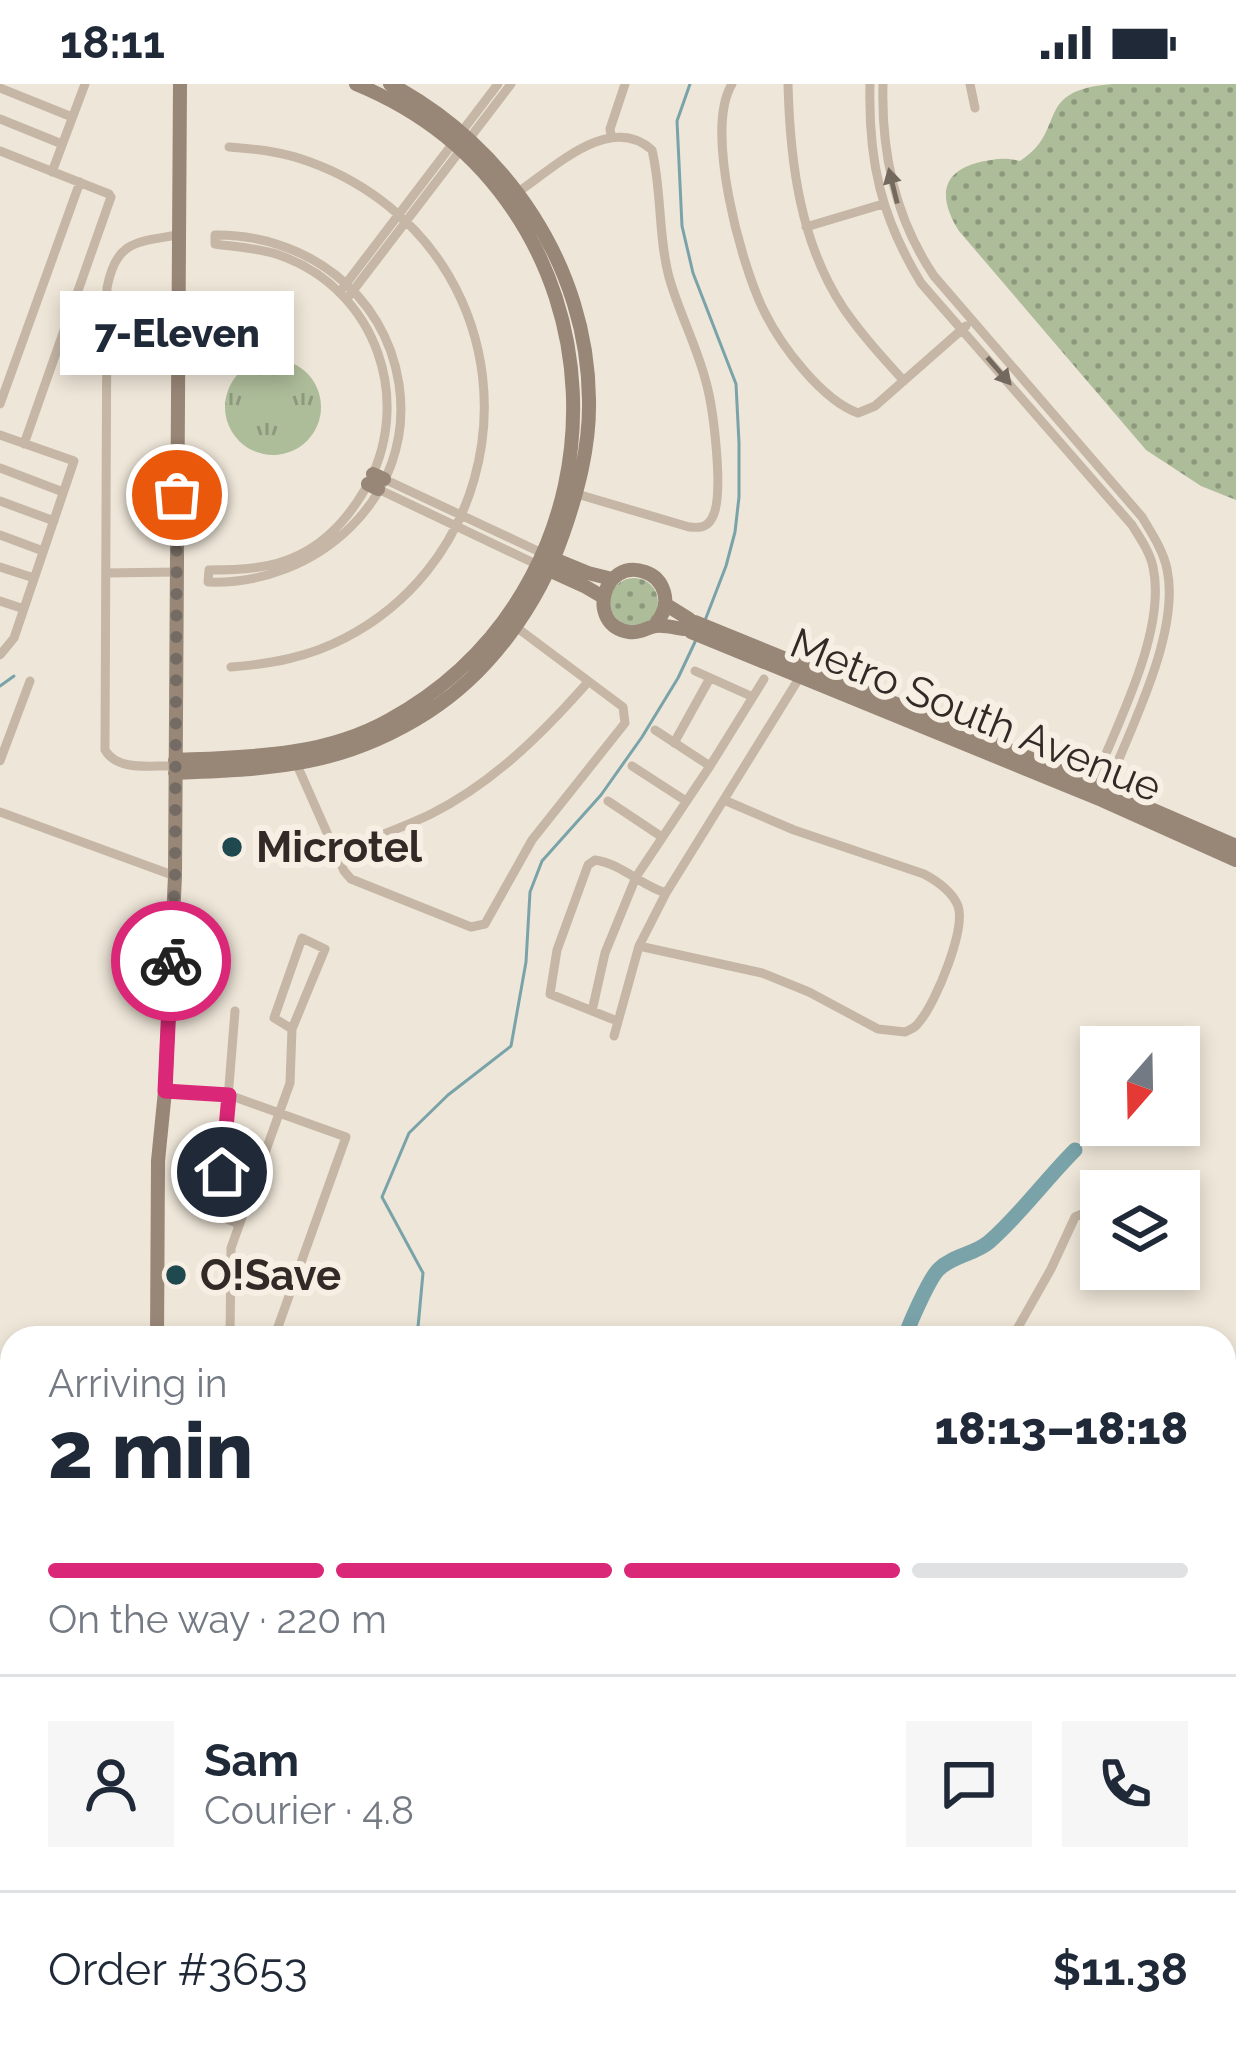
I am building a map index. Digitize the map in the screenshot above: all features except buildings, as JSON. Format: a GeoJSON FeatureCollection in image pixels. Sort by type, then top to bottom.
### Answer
{"type":"FeatureCollection","features":[{"type":"Feature","properties":{"kind":"street"},"geometry":{"type":"LineString","coordinates":[[157,1326],[158,1161],[175,876],[180,84]]}},
{"type":"Feature","properties":{"kind":"street"},"geometry":{"type":"LineString","coordinates":[[175,766],[298,752],[387,722],[454,673],[487,641],[546,562],[563,494],[572,431],[573,375],[562,314],[547,269],[496,184],[461,141],[356,84]]}},
{"type":"Feature","properties":{"kind":"street"},"geometry":{"type":"LineString","coordinates":[[178,236],[129,245],[119,254],[109,278],[107,755],[122,764],[261,770],[350,751],[432,710],[465,683],[516,627],[577,494],[589,401],[577,310],[541,227],[518,192],[415,97],[390,84]]}},
{"type":"Feature","properties":{"kind":"street"},"geometry":{"type":"LineString","coordinates":[[346,292],[461,141],[498,84]]}},
{"type":"Feature","properties":{"kind":"street"},"geometry":{"type":"LineString","coordinates":[[461,141],[511,84]]}},
{"type":"Feature","properties":{"kind":"street"},"geometry":{"type":"LineString","coordinates":[[611,135],[625,84]]}},
{"type":"Feature","properties":{"kind":"street"},"geometry":{"type":"LineString","coordinates":[[732,84],[722,113],[722,143],[742,250],[765,316],[830,398],[858,413],[875,406],[973,320]]}},
{"type":"Feature","properties":{"kind":"street"},"geometry":{"type":"LineString","coordinates":[[788,84],[796,188],[821,266],[842,306],[904,381]]}},
{"type":"Feature","properties":{"kind":"street"},"geometry":{"type":"LineString","coordinates":[[870,84],[872,156],[883,204],[904,254],[922,283],[1132,525],[1148,551],[1155,601],[1148,645],[1097,792]]}},
{"type":"Feature","properties":{"kind":"street"},"geometry":{"type":"LineString","coordinates":[[883,84],[889,172],[915,248],[1142,518],[1167,566],[1169,602],[1160,650],[1097,792]]}},
{"type":"Feature","properties":{"kind":"street"},"geometry":{"type":"LineString","coordinates":[[970,84],[975,109]]}},
{"type":"Feature","properties":{"kind":"street"},"geometry":{"type":"LineString","coordinates":[[52,172],[83,85]]}},
{"type":"Feature","properties":{"kind":"street"},"geometry":{"type":"LineString","coordinates":[[0,88],[72,117]]}},
{"type":"Feature","properties":{"kind":"street"},"geometry":{"type":"LineString","coordinates":[[0,119],[62,144]]}},
{"type":"Feature","properties":{"kind":"street"},"geometry":{"type":"LineString","coordinates":[[518,192],[592,142],[611,135],[643,142],[652,150],[670,279],[706,382],[717,454],[712,520],[696,528],[577,494]]}},
{"type":"Feature","properties":{"kind":"street"},"geometry":{"type":"LineString","coordinates":[[229,147],[268,151],[355,182],[426,242],[457,290],[473,330],[483,371],[485,416],[481,460],[460,521],[428,572],[409,592],[367,626],[316,651],[230,667]]}},
{"type":"Feature","properties":{"kind":"street"},"geometry":{"type":"LineString","coordinates":[[0,151],[111,198],[24,443]]}},
{"type":"Feature","properties":{"kind":"street"},"geometry":{"type":"LineString","coordinates":[[0,404],[80,182]]}},
{"type":"Feature","properties":{"kind":"street"},"geometry":{"type":"LineString","coordinates":[[806,227],[883,204]]}},
{"type":"Feature","properties":{"kind":"street"},"geometry":{"type":"LineString","coordinates":[[346,292],[279,255],[215,244],[214,235],[277,242],[310,257],[346,292],[385,340],[399,383],[400,421],[397,442],[376,482],[344,534],[303,564],[265,577],[208,582],[209,570],[284,562],[321,542],[376,482]]}},
{"type":"Feature","properties":{"kind":"street"},"geometry":{"type":"LineString","coordinates":[[0,435],[74,461],[14,638],[0,656]]}},
{"type":"Feature","properties":{"kind":"street"},"geometry":{"type":"LineString","coordinates":[[0,468],[63,492]]}},
{"type":"Feature","properties":{"kind":"street","name":"Metro South Avenue"},"geometry":{"type":"LineString","coordinates":[[376,482],[546,562],[586,586],[603,597],[606,615],[619,628],[637,632],[654,626],[696,628]]}},
{"type":"Feature","properties":{"kind":"street"},"geometry":{"type":"LineString","coordinates":[[0,501],[54,521]]}},
{"type":"Feature","properties":{"kind":"street"},"geometry":{"type":"LineString","coordinates":[[0,535],[44,551]]}},
{"type":"Feature","properties":{"kind":"street","name":"Metro South Avenue"},"geometry":{"type":"LineString","coordinates":[[546,562],[612,579],[631,570],[647,573],[662,587],[665,604],[696,628],[1236,846]]}},
{"type":"Feature","properties":{"kind":"street"},"geometry":{"type":"LineString","coordinates":[[0,567],[34,578]]}},
{"type":"Feature","properties":{"kind":"street"},"geometry":{"type":"LineString","coordinates":[[106,573],[176,572]]}},
{"type":"Feature","properties":{"kind":"street"},"geometry":{"type":"LineString","coordinates":[[603,597],[612,579]]}},
{"type":"Feature","properties":{"kind":"street"},"geometry":{"type":"LineString","coordinates":[[0,601],[24,609]]}},
{"type":"Feature","properties":{"kind":"street"},"geometry":{"type":"LineString","coordinates":[[654,626],[665,604]]}},
{"type":"Feature","properties":{"kind":"street"},"geometry":{"type":"LineString","coordinates":[[297,765],[344,871],[358,883],[471,927],[485,924],[532,840],[625,723],[622,707],[516,627]]}},
{"type":"Feature","properties":{"kind":"street"},"geometry":{"type":"LineString","coordinates":[[0,633],[14,638]]}},
{"type":"Feature","properties":{"kind":"street"},"geometry":{"type":"LineString","coordinates":[[695,671],[753,697]]}},
{"type":"Feature","properties":{"kind":"street"},"geometry":{"type":"LineString","coordinates":[[614,1036],[639,946],[666,892],[802,673]]}},
{"type":"Feature","properties":{"kind":"street"},"geometry":{"type":"LineString","coordinates":[[674,743],[710,677]]}},
{"type":"Feature","properties":{"kind":"street"},"geometry":{"type":"LineString","coordinates":[[592,1011],[604,952],[636,877],[764,679]]}},
{"type":"Feature","properties":{"kind":"street"},"geometry":{"type":"LineString","coordinates":[[0,761],[30,681]]}},
{"type":"Feature","properties":{"kind":"street"},"geometry":{"type":"LineString","coordinates":[[335,853],[467,794],[511,761],[588,682]]}},
{"type":"Feature","properties":{"kind":"street"},"geometry":{"type":"LineString","coordinates":[[0,723],[17,714]]}},
{"type":"Feature","properties":{"kind":"street"},"geometry":{"type":"LineString","coordinates":[[655,730],[710,766]]}},
{"type":"Feature","properties":{"kind":"street"},"geometry":{"type":"LineString","coordinates":[[632,766],[686,801]]}},
{"type":"Feature","properties":{"kind":"street","name":"Metro South Avenue"},"geometry":{"type":"LineString","coordinates":[[1097,792],[1236,860]]}},
{"type":"Feature","properties":{"kind":"street"},"geometry":{"type":"LineString","coordinates":[[639,946],[762,973],[878,1028],[905,1032],[922,1020],[960,931],[958,908],[945,888],[924,874],[794,830],[724,800]]}},
{"type":"Feature","properties":{"kind":"street"},"geometry":{"type":"LineString","coordinates":[[608,801],[662,837]]}},
{"type":"Feature","properties":{"kind":"street"},"geometry":{"type":"LineString","coordinates":[[0,812],[175,876]]}},
{"type":"Feature","properties":{"kind":"street"},"geometry":{"type":"LineString","coordinates":[[612,1019],[550,994],[569,910],[591,861],[607,862],[649,888],[666,892]]}},
{"type":"Feature","properties":{"kind":"street"},"geometry":{"type":"LineString","coordinates":[[230,1326],[230,1253],[290,1083],[292,1029],[325,949],[302,938],[274,1018],[292,1029]]}},
{"type":"Feature","properties":{"kind":"street"},"geometry":{"type":"LineString","coordinates":[[235,1011],[219,1210],[220,1216],[238,1224]]}},
{"type":"Feature","properties":{"kind":"street"},"geometry":{"type":"LineString","coordinates":[[165,1091],[229,1095],[346,1139],[278,1326]]}},
{"type":"Feature","properties":{"kind":"street"},"geometry":{"type":"LineString","coordinates":[[1019,1326],[1075,1216],[1080,1215]]}},
{"type":"Feature","properties":{"kind":"green space"},"geometry":{"type":"Polygon","coordinates":[[[1236,84],[1236,500],[1201,486],[1146,450],[959,231],[948,208],[947,188],[957,172],[986,161],[1020,161],[1044,137],[1060,103],[1087,88],[1236,84]]]}},
{"type":"Feature","properties":{"kind":"green space"},"geometry":{"type":"Polygon","coordinates":[[[264,359],[282,359],[313,380],[321,407],[318,426],[300,447],[282,455],[264,455],[233,434],[225,416],[225,398],[246,367],[264,359]]]}},
{"type":"Feature","properties":{"kind":"green space"},"geometry":{"type":"Polygon","coordinates":[[[634,578],[651,585],[658,602],[651,619],[634,626],[617,619],[610,602],[617,585],[634,578]]]}},
{"type":"Feature","properties":{"kind":"waterway"},"geometry":{"type":"LineString","coordinates":[[690,84],[677,121],[682,226],[693,273],[736,384],[739,443],[735,532],[704,623]]}},
{"type":"Feature","properties":{"kind":"waterway"},"geometry":{"type":"LineString","coordinates":[[418,1326],[423,1273],[382,1197],[409,1133],[448,1095],[511,1046],[526,962],[530,892],[542,861],[601,795],[642,737],[695,642]]}},
{"type":"Feature","properties":{"kind":"waterway"},"geometry":{"type":"LineString","coordinates":[[0,686],[14,676]]}},
{"type":"Feature","properties":{"kind":"waterway"},"geometry":{"type":"LineString","coordinates":[[910,1326],[939,1269],[989,1242],[1075,1150]]}},
{"type":"Feature","properties":{"kind":"way so far"},"geometry":{"type":"LineString","coordinates":[[171,961],[177,495]]}},
{"type":"Feature","properties":{"kind":"place","name":"7-Eleven"},"geometry":{"type":"Point","coordinates":[177,495]}},
{"type":"Feature","properties":{"kind":"place","name":"Microtel"},"geometry":{"type":"Point","coordinates":[232,847]}},
{"type":"Feature","properties":{"kind":"place","name":"O!Save"},"geometry":{"type":"Point","coordinates":[176,1275]}},
{"type":"Feature","properties":{"kind":"route"},"geometry":{"type":"LineString","coordinates":[[171,961],[165,1091],[229,1095],[222,1172]]}}]}
